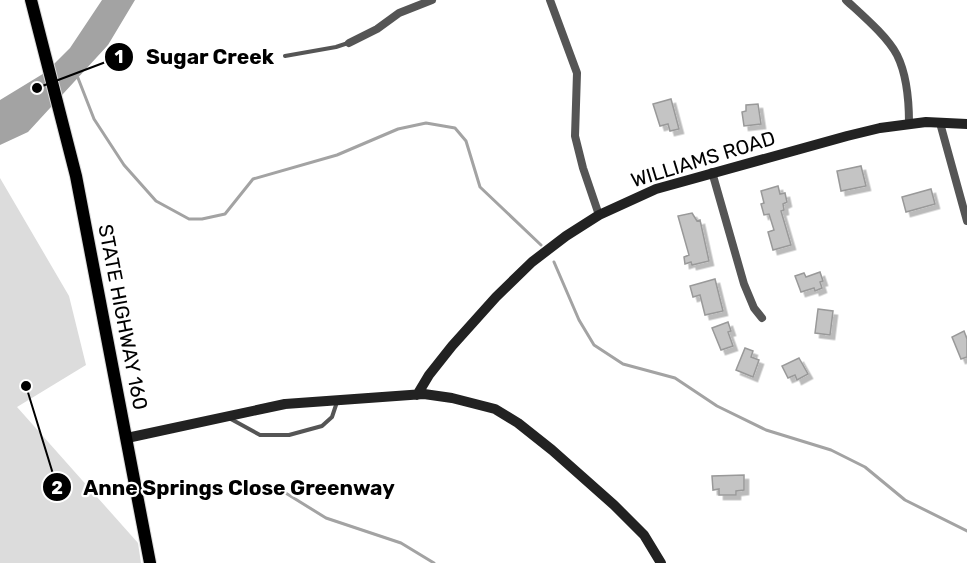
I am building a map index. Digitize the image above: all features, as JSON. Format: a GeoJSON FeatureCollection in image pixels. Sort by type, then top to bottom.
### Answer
{"type":"FeatureCollection","features":[{"type":"Feature","properties":{"kind":"main road","name":"STATE HIGHWAY 160"},"geometry":{"type":"LineString","coordinates":[[31,0],[76,176],[150,563]]}},
{"type":"Feature","properties":{"kind":"street"},"geometry":{"type":"LineString","coordinates":[[349,43],[377,29],[399,13],[432,0]]}},
{"type":"Feature","properties":{"kind":"street"},"geometry":{"type":"LineString","coordinates":[[550,0],[576,73],[575,136],[589,189],[599,215]]}},
{"type":"Feature","properties":{"kind":"street"},"geometry":{"type":"LineString","coordinates":[[846,0],[897,55],[909,102],[909,123]]}},
{"type":"Feature","properties":{"kind":"street","name":"WILLIAMS ROAD"},"geometry":{"type":"LineString","coordinates":[[417,395],[429,375],[452,346],[503,290],[532,262],[599,215],[656,189],[846,136],[909,123],[967,124]]}},
{"type":"Feature","properties":{"kind":"street"},"geometry":{"type":"LineString","coordinates":[[940,123],[967,221]]}},
{"type":"Feature","properties":{"kind":"street"},"geometry":{"type":"LineString","coordinates":[[712,172],[744,284],[754,308],[762,318]]}},
{"type":"Feature","properties":{"kind":"street"},"geometry":{"type":"LineString","coordinates":[[127,438],[285,404],[417,395],[452,398],[495,410],[518,423],[614,504],[644,535],[661,563]]}},
{"type":"Feature","properties":{"kind":"lane"},"geometry":{"type":"LineString","coordinates":[[285,56],[349,43]]}},
{"type":"Feature","properties":{"kind":"lane"},"geometry":{"type":"LineString","coordinates":[[226,416],[260,435],[289,435],[322,426],[332,417],[338,399]]}},
{"type":"Feature","properties":{"kind":"shaded area"},"geometry":{"type":"Polygon","coordinates":[[[102,0],[135,0],[108,45],[28,132],[0,145],[0,100],[46,72],[70,48],[102,0]]]}},
{"type":"Feature","properties":{"kind":"shaded area"},"geometry":{"type":"Polygon","coordinates":[[[0,178],[69,296],[86,365],[17,407],[138,543],[141,563],[0,563],[0,178]]]}},
{"type":"Feature","properties":{"kind":"building"},"geometry":{"type":"Polygon","coordinates":[[[671,99],[679,129],[670,131],[668,124],[660,126],[653,104],[671,99]]]}},
{"type":"Feature","properties":{"kind":"building"},"geometry":{"type":"Polygon","coordinates":[[[758,104],[761,124],[744,126],[742,112],[746,111],[746,105],[758,104]]]}},
{"type":"Feature","properties":{"kind":"building"},"geometry":{"type":"Polygon","coordinates":[[[861,166],[866,186],[841,191],[837,171],[861,166]]]}},
{"type":"Feature","properties":{"kind":"building"},"geometry":{"type":"Polygon","coordinates":[[[778,186],[780,194],[785,193],[787,202],[783,204],[784,210],[781,211],[791,245],[773,250],[768,232],[774,230],[769,214],[764,215],[761,191],[778,186]]]}},
{"type":"Feature","properties":{"kind":"building"},"geometry":{"type":"Polygon","coordinates":[[[931,189],[935,204],[906,212],[902,197],[931,189]]]}},
{"type":"Feature","properties":{"kind":"building"},"geometry":{"type":"Polygon","coordinates":[[[692,213],[697,221],[700,220],[709,261],[692,265],[691,262],[685,264],[684,257],[689,255],[678,216],[692,213]]]}},
{"type":"Feature","properties":{"kind":"building"},"geometry":{"type":"Polygon","coordinates":[[[820,272],[823,281],[820,282],[822,288],[801,292],[795,276],[804,273],[806,277],[820,272]]]}},
{"type":"Feature","properties":{"kind":"building"},"geometry":{"type":"Polygon","coordinates":[[[715,279],[723,311],[705,315],[700,295],[693,297],[690,286],[715,279]]]}},
{"type":"Feature","properties":{"kind":"building"},"geometry":{"type":"Polygon","coordinates":[[[818,309],[833,311],[830,335],[815,333],[818,309]]]}},
{"type":"Feature","properties":{"kind":"building"},"geometry":{"type":"Polygon","coordinates":[[[728,322],[731,331],[728,332],[733,346],[721,350],[712,328],[728,322]]]}},
{"type":"Feature","properties":{"kind":"building"},"geometry":{"type":"Polygon","coordinates":[[[964,331],[967,339],[967,357],[961,359],[952,337],[964,331]]]}},
{"type":"Feature","properties":{"kind":"building"},"geometry":{"type":"Polygon","coordinates":[[[745,348],[753,351],[751,357],[759,360],[753,377],[736,370],[745,348]]]}},
{"type":"Feature","properties":{"kind":"building"},"geometry":{"type":"Polygon","coordinates":[[[799,358],[808,374],[797,380],[795,375],[788,378],[782,366],[799,358]]]}},
{"type":"Feature","properties":{"kind":"building"},"geometry":{"type":"Polygon","coordinates":[[[744,475],[744,490],[736,491],[736,495],[719,495],[719,489],[713,490],[712,476],[744,475]]]}},
{"type":"Feature","properties":{"kind":"waterway"},"geometry":{"type":"LineString","coordinates":[[78,78],[94,119],[124,165],[156,201],[189,219],[225,214],[253,179],[337,155],[398,129],[426,123],[455,128],[466,141],[480,187],[541,245]]}},
{"type":"Feature","properties":{"kind":"waterway"},"geometry":{"type":"LineString","coordinates":[[554,262],[579,320],[594,345],[623,364],[675,378],[717,406],[766,430],[831,450],[865,467],[905,500],[967,531]]}},
{"type":"Feature","properties":{"kind":"waterway"},"geometry":{"type":"LineString","coordinates":[[243,486],[284,492],[326,518],[401,543],[434,563]]}},
{"type":"Feature","properties":{"kind":"place","name":"Sugar Creek"},"geometry":{"type":"Point","coordinates":[37,88]}},
{"type":"Feature","properties":{"kind":"place","name":"Anne Springs Close Greenway"},"geometry":{"type":"Point","coordinates":[26,386]}}]}
